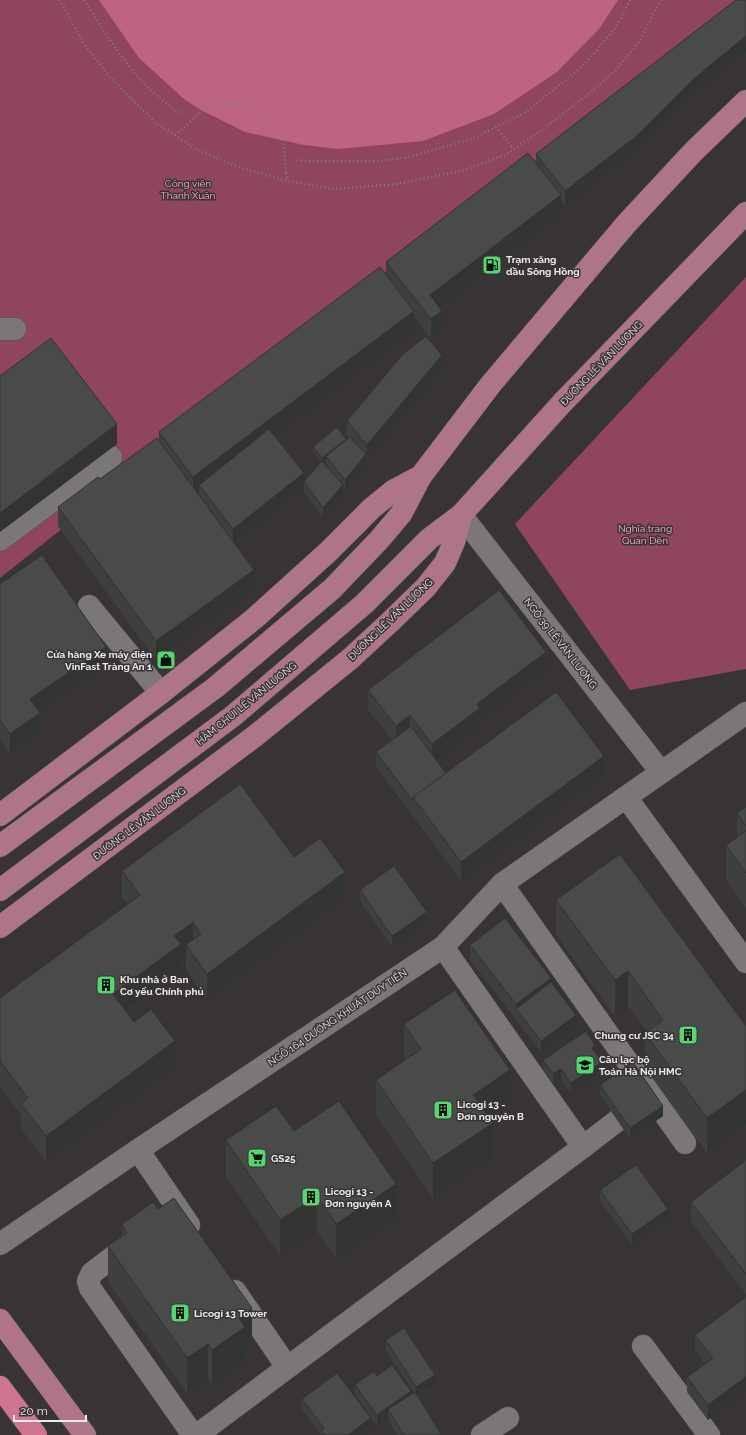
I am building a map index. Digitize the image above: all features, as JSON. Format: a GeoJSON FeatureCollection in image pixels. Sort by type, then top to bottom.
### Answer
{"type":"FeatureCollection","features":[{"type":"Feature","properties":{"kind":"highway"},"geometry":{"type":"LineString","coordinates":[[0,1387],[36,1435]]}},
{"type":"Feature","properties":{"kind":"main road"},"geometry":{"type":"LineString","coordinates":[[0,846],[216,687],[332,588],[379,540],[401,514],[421,476],[491,384],[627,223],[694,151],[746,101]]}},
{"type":"Feature","properties":{"kind":"main road","name":"ĐƯỜNG LÊ VĂN LƯƠNG"},"geometry":{"type":"LineString","coordinates":[[0,926],[255,736],[350,659],[426,587],[445,563],[454,542],[461,515],[563,402],[746,213]]}},
{"type":"Feature","properties":{"kind":"main road"},"geometry":{"type":"LineString","coordinates":[[0,815],[161,693],[255,618],[328,552],[372,508],[393,491],[421,476]]}},
{"type":"Feature","properties":{"kind":"main road","name":"HẦM CHUI LÊ VĂN LƯƠNG"},"geometry":{"type":"LineString","coordinates":[[0,890],[234,716],[364,604],[430,539],[461,515]]}},
{"type":"Feature","properties":{"kind":"main road"},"geometry":{"type":"LineString","coordinates":[[0,1320],[85,1435]]}},
{"type":"Feature","properties":{"kind":"street"},"geometry":{"type":"LineString","coordinates":[[0,540],[111,457]]}},
{"type":"Feature","properties":{"kind":"street","name":"NGÕ 39 LÊ VĂN LƯƠNG"},"geometry":{"type":"LineString","coordinates":[[461,515],[661,772]]}},
{"type":"Feature","properties":{"kind":"street"},"geometry":{"type":"LineString","coordinates":[[89,606],[161,693]]}},
{"type":"Feature","properties":{"kind":"street","name":"NGÕ 164 ĐƯỜNG KHUẤT DUY TIẾN"},"geometry":{"type":"LineString","coordinates":[[0,1244],[442,947],[502,884],[746,712]]}},
{"type":"Feature","properties":{"kind":"street"},"geometry":{"type":"LineString","coordinates":[[626,797],[746,962]]}},
{"type":"Feature","properties":{"kind":"street"},"geometry":{"type":"LineString","coordinates":[[502,884],[685,1143]]}},
{"type":"Feature","properties":{"kind":"street"},"geometry":{"type":"LineString","coordinates":[[442,947],[584,1147]]}},
{"type":"Feature","properties":{"kind":"street"},"geometry":{"type":"LineString","coordinates":[[197,1435],[584,1147],[627,1113]]}},
{"type":"Feature","properties":{"kind":"street"},"geometry":{"type":"LineString","coordinates":[[138,1150],[199,1239]]}},
{"type":"Feature","properties":{"kind":"street"},"geometry":{"type":"LineString","coordinates":[[144,1233],[92,1273],[88,1281],[90,1288],[193,1435]]}},
{"type":"Feature","properties":{"kind":"street"},"geometry":{"type":"LineString","coordinates":[[226,1278],[287,1367]]}},
{"type":"Feature","properties":{"kind":"street"},"geometry":{"type":"LineString","coordinates":[[643,1346],[709,1435]]}},
{"type":"Feature","properties":{"kind":"street"},"geometry":{"type":"LineString","coordinates":[[482,1435],[508,1418]]}},
{"type":"Feature","properties":{"kind":"path"},"geometry":{"type":"LineString","coordinates":[[59,0],[84,44],[108,76],[157,124],[196,149],[240,168],[288,181],[334,189],[396,184],[461,171],[505,155],[543,129],[585,97],[616,70],[639,42],[661,0]]}},
{"type":"Feature","properties":{"kind":"path"},"geometry":{"type":"LineString","coordinates":[[84,0],[120,56],[150,90],[182,114]]}},
{"type":"Feature","properties":{"kind":"path"},"geometry":{"type":"LineString","coordinates":[[297,160],[376,161],[405,158],[472,139],[526,112],[585,64],[616,27],[630,0]]}},
{"type":"Feature","properties":{"kind":"path"},"geometry":{"type":"LineString","coordinates":[[175,135],[204,108],[238,102],[260,110],[283,135],[288,181]]}},
{"type":"Feature","properties":{"kind":"path"},"geometry":{"type":"LineString","coordinates":[[496,127],[514,149]]}},
{"type":"Feature","properties":{"kind":"green space","name":"Công viên Thanh Xuân"},"geometry":{"type":"Polygon","coordinates":[[[0,0],[746,0],[746,4],[383,274],[0,578],[0,0]]]}},
{"type":"Feature","properties":{"kind":"green space","name":"Nghĩa trang Quán Dền"},"geometry":{"type":"Polygon","coordinates":[[[746,277],[746,669],[630,690],[515,524],[746,277]]]}},
{"type":"Feature","properties":{"kind":"shaded area"},"geometry":{"type":"Polygon","coordinates":[[[99,0],[618,0],[599,29],[557,72],[494,114],[423,141],[338,149],[304,145],[245,132],[201,110],[184,99],[139,58],[99,0]]]}},
{"type":"Feature","properties":{"kind":"building"},"geometry":{"type":"Polygon","coordinates":[[[736,0],[746,0],[746,36],[695,78],[638,135],[565,191],[536,154],[736,0]]]}},
{"type":"Feature","properties":{"kind":"building"},"geometry":{"type":"Polygon","coordinates":[[[528,153],[561,195],[430,295],[442,311],[431,319],[386,262],[528,153]]]}},
{"type":"Feature","properties":{"kind":"building"},"geometry":{"type":"Polygon","coordinates":[[[380,267],[414,311],[193,477],[159,432],[380,267]]]}},
{"type":"Feature","properties":{"kind":"building"},"geometry":{"type":"Polygon","coordinates":[[[426,336],[442,355],[367,445],[347,421],[403,354],[426,336]]]}},
{"type":"Feature","properties":{"kind":"building"},"geometry":{"type":"Polygon","coordinates":[[[51,338],[117,424],[0,513],[0,376],[51,338]]]}},
{"type":"Feature","properties":{"kind":"building"},"geometry":{"type":"Polygon","coordinates":[[[337,427],[346,439],[322,458],[313,447],[337,427]]]}},
{"type":"Feature","properties":{"kind":"building"},"geometry":{"type":"Polygon","coordinates":[[[269,429],[304,473],[233,529],[199,485],[269,429]]]}},
{"type":"Feature","properties":{"kind":"building"},"geometry":{"type":"Polygon","coordinates":[[[350,437],[366,454],[345,480],[326,456],[350,437]]]}},
{"type":"Feature","properties":{"kind":"building"},"geometry":{"type":"Polygon","coordinates":[[[157,438],[254,570],[156,641],[58,507],[98,477],[100,479],[157,438]]]}},
{"type":"Feature","properties":{"kind":"building"},"geometry":{"type":"Polygon","coordinates":[[[322,461],[343,485],[323,508],[304,481],[322,461]]]}},
{"type":"Feature","properties":{"kind":"building"},"geometry":{"type":"Polygon","coordinates":[[[42,555],[106,647],[30,699],[40,713],[10,734],[0,720],[0,584],[42,555]]]}},
{"type":"Feature","properties":{"kind":"building"},"geometry":{"type":"Polygon","coordinates":[[[499,590],[546,652],[477,704],[480,708],[432,744],[410,715],[396,726],[368,690],[499,590]]]}},
{"type":"Feature","properties":{"kind":"building"},"geometry":{"type":"Polygon","coordinates":[[[556,692],[604,756],[461,862],[413,797],[556,692]]]}},
{"type":"Feature","properties":{"kind":"building"},"geometry":{"type":"Polygon","coordinates":[[[411,726],[446,773],[413,797],[413,801],[376,752],[411,726]]]}},
{"type":"Feature","properties":{"kind":"building","name":"Khu nhà ở Ban Cơ yếu Chính phủ"},"geometry":{"type":"Polygon","coordinates":[[[240,784],[294,857],[320,838],[345,872],[207,974],[186,945],[201,934],[193,922],[174,936],[181,944],[113,994],[134,1022],[151,1009],[175,1041],[46,1136],[21,1104],[28,1098],[0,1061],[0,998],[140,895],[122,871],[240,784]]]}},
{"type":"Feature","properties":{"kind":"building"},"geometry":{"type":"Polygon","coordinates":[[[746,807],[746,826],[737,813],[746,807]]]}},
{"type":"Feature","properties":{"kind":"building"},"geometry":{"type":"Polygon","coordinates":[[[746,831],[746,873],[726,845],[746,831]]]}},
{"type":"Feature","properties":{"kind":"building","name":"Chung cư JSC 34"},"geometry":{"type":"Polygon","coordinates":[[[620,854],[746,1026],[746,1090],[707,1118],[645,1033],[663,1020],[628,971],[615,980],[556,900],[620,854]]]}},
{"type":"Feature","properties":{"kind":"building"},"geometry":{"type":"Polygon","coordinates":[[[394,866],[427,912],[392,936],[360,890],[394,866]]]}},
{"type":"Feature","properties":{"kind":"building"},"geometry":{"type":"Polygon","coordinates":[[[505,918],[551,978],[516,1004],[470,945],[505,918]]]}},
{"type":"Feature","properties":{"kind":"building"},"geometry":{"type":"Polygon","coordinates":[[[551,982],[576,1015],[541,1041],[516,1009],[551,982]]]}},
{"type":"Feature","properties":{"kind":"building","name":"Licogi 13 - Đơn nguyên B"},"geometry":{"type":"Polygon","coordinates":[[[455,990],[510,1070],[473,1095],[493,1123],[433,1163],[376,1080],[421,1049],[404,1024],[455,990]]]}},
{"type":"Feature","properties":{"kind":"building"},"geometry":{"type":"Polygon","coordinates":[[[586,1031],[595,1045],[592,1048],[602,1062],[571,1083],[561,1069],[553,1074],[543,1060],[586,1031]]]}},
{"type":"Feature","properties":{"kind":"building"},"geometry":{"type":"Polygon","coordinates":[[[633,1062],[663,1106],[630,1128],[600,1085],[633,1062]]]}},
{"type":"Feature","properties":{"kind":"building"},"geometry":{"type":"Polygon","coordinates":[[[339,1101],[396,1184],[336,1224],[317,1196],[280,1220],[226,1140],[276,1106],[294,1131],[339,1101]]]}},
{"type":"Feature","properties":{"kind":"building"},"geometry":{"type":"Polygon","coordinates":[[[746,1160],[746,1274],[691,1202],[746,1160]]]}},
{"type":"Feature","properties":{"kind":"building"},"geometry":{"type":"Polygon","coordinates":[[[636,1165],[668,1209],[632,1234],[600,1190],[636,1165]]]}},
{"type":"Feature","properties":{"kind":"building","name":"Licogi 13 Tower"},"geometry":{"type":"Polygon","coordinates":[[[174,1198],[252,1308],[239,1318],[245,1327],[212,1350],[208,1344],[187,1358],[108,1246],[127,1233],[122,1224],[153,1202],[158,1209],[174,1198]]]}},
{"type":"Feature","properties":{"kind":"building"},"geometry":{"type":"Polygon","coordinates":[[[746,1297],[746,1377],[708,1405],[687,1377],[713,1358],[695,1335],[746,1297]]]}},
{"type":"Feature","properties":{"kind":"building"},"geometry":{"type":"Polygon","coordinates":[[[404,1328],[435,1375],[416,1387],[386,1340],[404,1328]]]}},
{"type":"Feature","properties":{"kind":"building"},"geometry":{"type":"Polygon","coordinates":[[[392,1365],[411,1391],[377,1415],[355,1385],[374,1371],[377,1376],[392,1365]]]}},
{"type":"Feature","properties":{"kind":"building"},"geometry":{"type":"Polygon","coordinates":[[[337,1373],[371,1418],[348,1435],[324,1435],[321,1430],[324,1428],[302,1399],[337,1373]]]}},
{"type":"Feature","properties":{"kind":"building"},"geometry":{"type":"Polygon","coordinates":[[[415,1392],[441,1434],[404,1435],[388,1409],[415,1392]]]}},
{"type":"Feature","properties":{"kind":"place","name":"Trạm xăng dầu Sông Hồng"},"geometry":{"type":"Point","coordinates":[492,265]}},
{"type":"Feature","properties":{"kind":"place","name":"Cửa hàng Xe máy điện VinFast Tràng An 1"},"geometry":{"type":"Point","coordinates":[166,660]}},
{"type":"Feature","properties":{"kind":"place","name":"Khu nhà ở Ban Cơ yếu Chính phủ"},"geometry":{"type":"Point","coordinates":[106,985]}},
{"type":"Feature","properties":{"kind":"place","name":"Chung cư JSC 34"},"geometry":{"type":"Point","coordinates":[688,1035]}},
{"type":"Feature","properties":{"kind":"place","name":"Câu lạc bộ Toán Hà Nội HMC"},"geometry":{"type":"Point","coordinates":[585,1065]}},
{"type":"Feature","properties":{"kind":"place","name":"Licogi 13 - Đơn nguyên B"},"geometry":{"type":"Point","coordinates":[443,1110]}},
{"type":"Feature","properties":{"kind":"place","name":"GS25"},"geometry":{"type":"Point","coordinates":[257,1158]}},
{"type":"Feature","properties":{"kind":"place","name":"Licogi 13 - Đơn nguyên A"},"geometry":{"type":"Point","coordinates":[311,1197]}},
{"type":"Feature","properties":{"kind":"place","name":"Licogi 13 Tower"},"geometry":{"type":"Point","coordinates":[180,1313]}}]}
